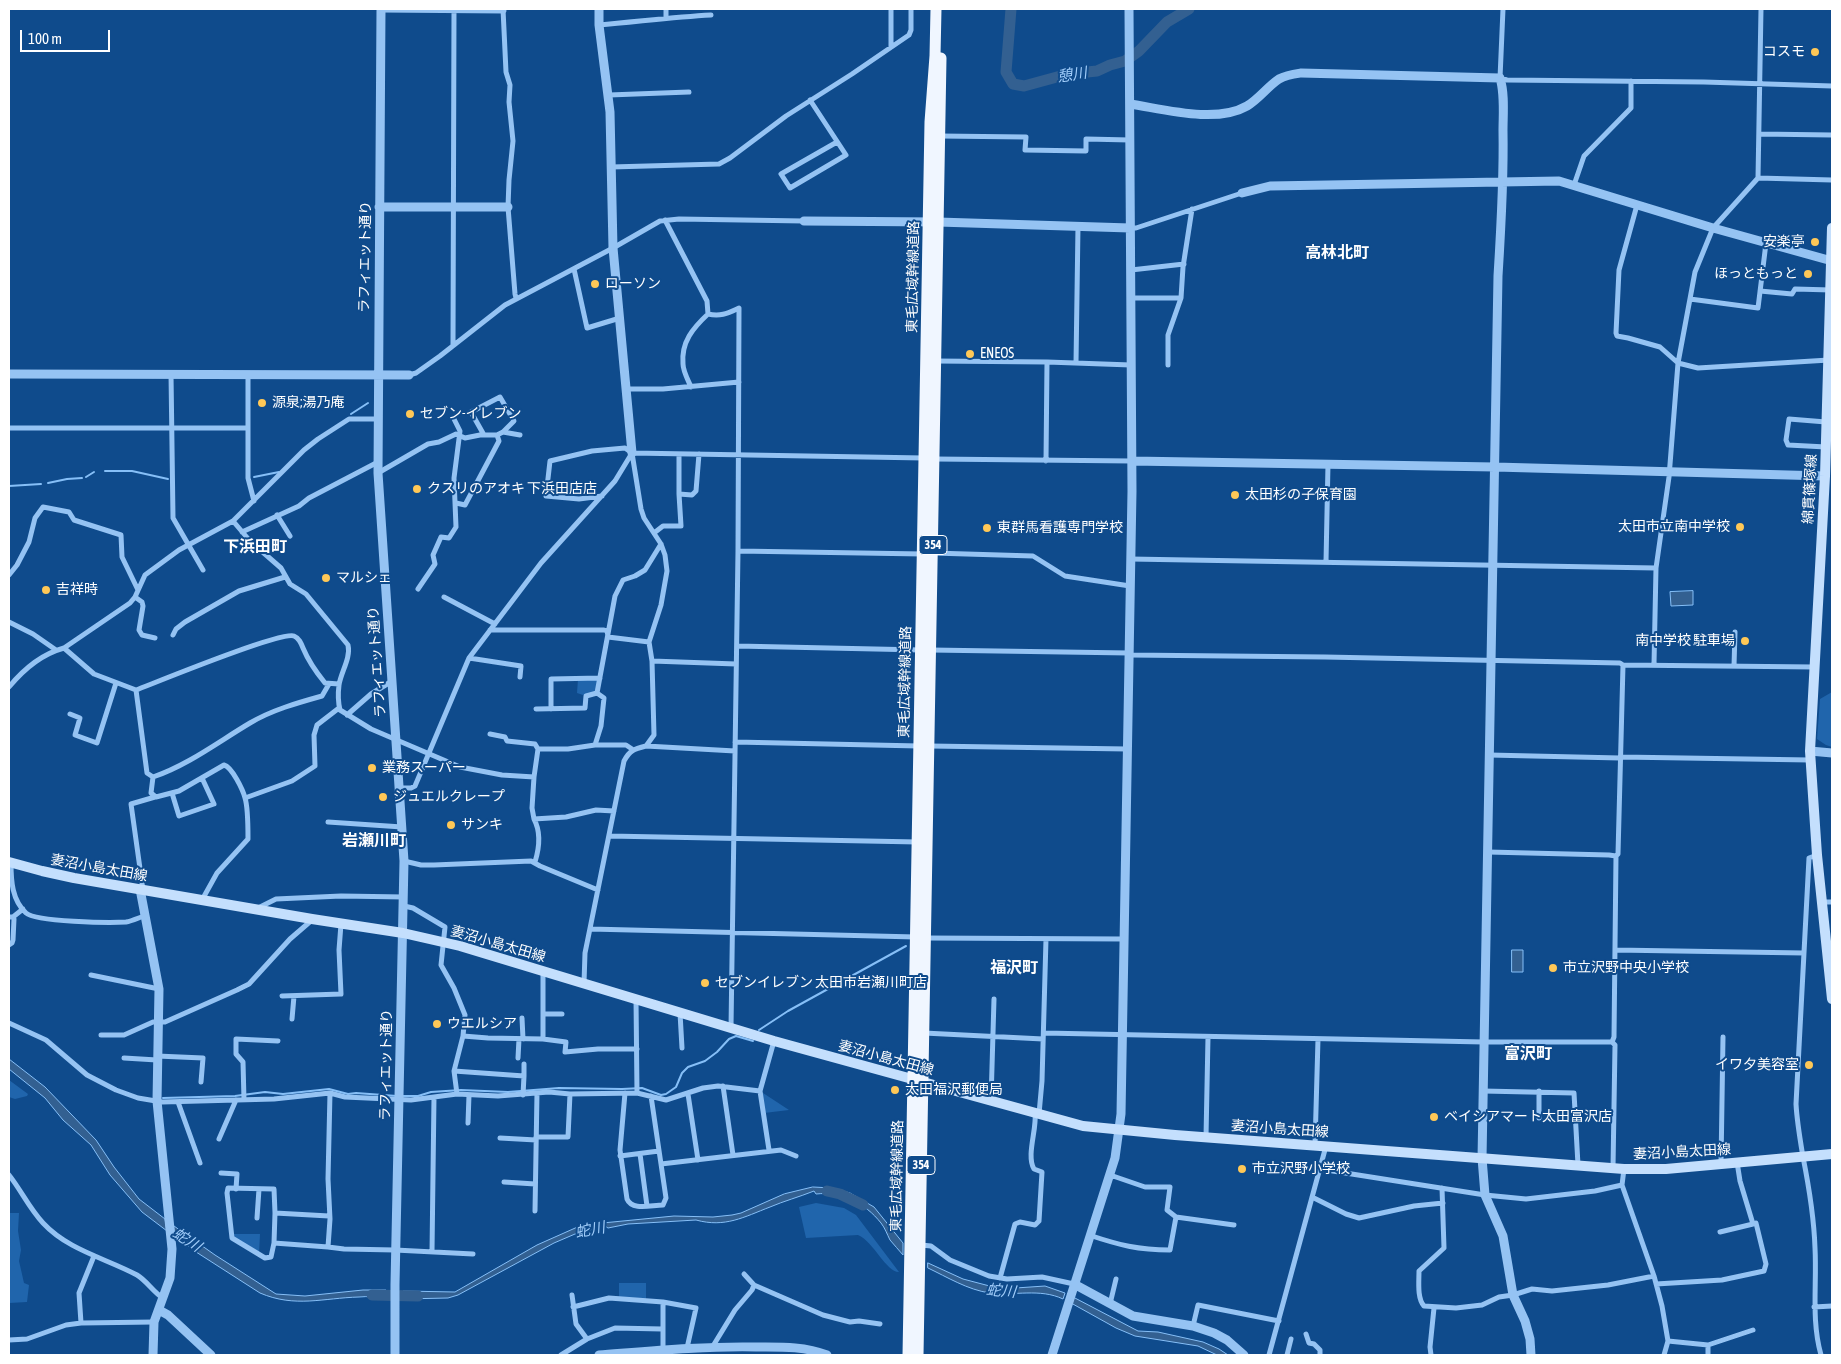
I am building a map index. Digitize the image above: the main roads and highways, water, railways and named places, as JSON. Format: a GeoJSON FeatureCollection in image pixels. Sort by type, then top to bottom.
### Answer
{"type":"FeatureCollection","features":[{"type":"Feature","properties":{"kind":"highway","name":"東毛広域幹線道路"},"geometry":{"type":"LineString","coordinates":[[929,458],[936,361],[930,122],[936,9]]}},
{"type":"Feature","properties":{"kind":"highway","name":"東毛広域幹線道路"},"geometry":{"type":"LineString","coordinates":[[908,1355],[917,1243],[929,458],[934,222],[940,136],[942,9]]}},
{"type":"Feature","properties":{"kind":"highway","name":"東毛広域幹線道路"},"geometry":{"type":"LineString","coordinates":[[918,1081],[924,1033],[918,842],[924,746]]}},
{"type":"Feature","properties":{"kind":"highway","name":"東毛広域幹線道路"},"geometry":{"type":"LineString","coordinates":[[915,1272],[918,1355]]}},
{"type":"Feature","properties":{"kind":"main road","name":"綿貫篠塚線"},"geometry":{"type":"LineString","coordinates":[[1832,228],[1830,360],[1826,422],[1828,453],[1825,476],[1810,755],[1817,855],[1827,902],[1832,999]]}},
{"type":"Feature","properties":{"kind":"main road","name":"妻沼小島太田線"},"geometry":{"type":"LineString","coordinates":[[10,862],[58,875],[312,920],[403,933],[443,942],[774,1041],[1083,1126],[1624,1169],[1666,1169],[1832,1154]]}},
{"type":"Feature","properties":{"kind":"water"},"geometry":{"type":"Polygon","coordinates":[[[1693,591],[1693,605],[1671,606],[1670,592],[1693,591]]]}},
{"type":"Feature","properties":{"kind":"water"},"geometry":{"type":"Polygon","coordinates":[[[1512,950],[1523,950],[1523,972],[1512,972],[1512,950]]]}},
{"type":"Feature","properties":{"kind":"water"},"geometry":{"type":"Polygon","coordinates":[[[9,1059],[45,1087],[96,1140],[139,1199],[165,1219],[167,1231],[142,1212],[110,1175],[91,1145],[63,1120],[45,1098],[9,1069],[9,1059]]]}},
{"type":"Feature","properties":{"kind":"water"},"geometry":{"type":"Polygon","coordinates":[[[813,1187],[832,1188],[850,1193],[874,1207],[903,1243],[903,1255],[890,1240],[881,1223],[860,1204],[835,1194],[816,1194],[814,1191],[743,1218],[725,1222],[716,1223],[696,1220],[628,1224],[608,1228],[605,1226],[575,1234],[554,1243],[458,1295],[448,1298],[403,1299],[403,1291],[455,1292],[537,1245],[582,1225],[674,1216],[713,1217],[732,1215],[741,1213],[784,1194],[813,1187]]]}},
{"type":"Feature","properties":{"kind":"water"},"geometry":{"type":"Polygon","coordinates":[[[174,1226],[276,1294],[305,1296],[363,1290],[386,1290],[386,1298],[366,1297],[297,1301],[273,1298],[260,1293],[193,1250],[175,1236],[174,1226]]]}},
{"type":"Feature","properties":{"kind":"water"},"geometry":{"type":"Polygon","coordinates":[[[928,1263],[963,1279],[1001,1289],[1045,1286],[1065,1293],[1063,1299],[1045,1294],[990,1293],[958,1283],[928,1268],[928,1263]]]}},
{"type":"Feature","properties":{"kind":"water"},"geometry":{"type":"Polygon","coordinates":[[[1073,1297],[1138,1331],[1158,1332],[1203,1342],[1228,1355],[1217,1355],[1198,1346],[1135,1336],[1116,1328],[1071,1303],[1073,1297]]]}},
{"type":"Feature","properties":{"kind":"waterway","name":"憩川"},"geometry":{"type":"LineString","coordinates":[[1011,9],[1006,72],[1013,84],[1024,86],[1068,74],[1097,71],[1125,61],[1139,51],[1167,22],[1189,9]]}},
{"type":"Feature","properties":{"kind":"waterway"},"geometry":{"type":"LineString","coordinates":[[351,414],[368,403]]}},
{"type":"Feature","properties":{"kind":"waterway"},"geometry":{"type":"LineString","coordinates":[[105,471],[132,471],[168,479]]}},
{"type":"Feature","properties":{"kind":"waterway"},"geometry":{"type":"LineString","coordinates":[[86,477],[94,472]]}},
{"type":"Feature","properties":{"kind":"waterway"},"geometry":{"type":"LineString","coordinates":[[254,477],[279,472]]}},
{"type":"Feature","properties":{"kind":"waterway"},"geometry":{"type":"LineString","coordinates":[[48,483],[82,478]]}},
{"type":"Feature","properties":{"kind":"waterway"},"geometry":{"type":"LineString","coordinates":[[9,486],[41,484]]}},
{"type":"Feature","properties":{"kind":"waterway"},"geometry":{"type":"LineString","coordinates":[[759,1030],[788,1011],[906,946]]}},
{"type":"Feature","properties":{"kind":"waterway"},"geometry":{"type":"LineString","coordinates":[[402,1096],[418,1096],[431,1092],[461,1090],[508,1092],[559,1088],[642,1088],[661,1095],[676,1087],[682,1073],[688,1067],[705,1061],[729,1039],[736,1036],[753,1041]]}},
{"type":"Feature","properties":{"kind":"waterway"},"geometry":{"type":"LineString","coordinates":[[163,1098],[235,1096],[265,1092],[283,1094],[329,1089],[348,1094],[397,1096]]}},
{"type":"Feature","properties":{"kind":"waterway","name":"蛇川"},"geometry":{"type":"LineString","coordinates":[[827,1191],[840,1194],[863,1205]]}},
{"type":"Feature","properties":{"kind":"waterway","name":"蛇川"},"geometry":{"type":"LineString","coordinates":[[372,1295],[418,1296]]}},
{"type":"Feature","properties":{"kind":"place","name":"コスモ"},"geometry":{"type":"Point","coordinates":[1815,52]}},
{"type":"Feature","properties":{"kind":"place","name":"安楽亭"},"geometry":{"type":"Point","coordinates":[1815,242]}},
{"type":"Feature","properties":{"kind":"place","name":"ほっともっと"},"geometry":{"type":"Point","coordinates":[1808,274]}},
{"type":"Feature","properties":{"kind":"place","name":"ローソン"},"geometry":{"type":"Point","coordinates":[595,284]}},
{"type":"Feature","properties":{"kind":"place","name":"ENEOS"},"geometry":{"type":"Point","coordinates":[970,354]}},
{"type":"Feature","properties":{"kind":"place","name":"源泉;湯乃庵"},"geometry":{"type":"Point","coordinates":[262,403]}},
{"type":"Feature","properties":{"kind":"place","name":"セブン-イレブン"},"geometry":{"type":"Point","coordinates":[410,414]}},
{"type":"Feature","properties":{"kind":"place","name":"クスリのアオキ 下浜田店店"},"geometry":{"type":"Point","coordinates":[417,489]}},
{"type":"Feature","properties":{"kind":"place","name":"太田杉の子保育園"},"geometry":{"type":"Point","coordinates":[1235,495]}},
{"type":"Feature","properties":{"kind":"place","name":"太田市立南中学校"},"geometry":{"type":"Point","coordinates":[1740,527]}},
{"type":"Feature","properties":{"kind":"place","name":"東群馬看護専門学校"},"geometry":{"type":"Point","coordinates":[987,528]}},
{"type":"Feature","properties":{"kind":"place","name":"マルシェ"},"geometry":{"type":"Point","coordinates":[326,578]}},
{"type":"Feature","properties":{"kind":"place","name":"吉祥時"},"geometry":{"type":"Point","coordinates":[46,590]}},
{"type":"Feature","properties":{"kind":"place","name":"南中学校 駐車場"},"geometry":{"type":"Point","coordinates":[1745,641]}},
{"type":"Feature","properties":{"kind":"place","name":"業務スーパー"},"geometry":{"type":"Point","coordinates":[372,768]}},
{"type":"Feature","properties":{"kind":"place","name":"ジュエルクレープ"},"geometry":{"type":"Point","coordinates":[383,797]}},
{"type":"Feature","properties":{"kind":"place","name":"サンキ"},"geometry":{"type":"Point","coordinates":[451,825]}},
{"type":"Feature","properties":{"kind":"place","name":"市立沢野中央小学校"},"geometry":{"type":"Point","coordinates":[1553,968]}},
{"type":"Feature","properties":{"kind":"place","name":"セブンイレブン 太田市岩瀬川町店"},"geometry":{"type":"Point","coordinates":[705,983]}},
{"type":"Feature","properties":{"kind":"place","name":"ウエルシア"},"geometry":{"type":"Point","coordinates":[437,1024]}},
{"type":"Feature","properties":{"kind":"place","name":"イワ夕美容室"},"geometry":{"type":"Point","coordinates":[1809,1065]}},
{"type":"Feature","properties":{"kind":"place","name":"太田福沢郵便局"},"geometry":{"type":"Point","coordinates":[895,1090]}},
{"type":"Feature","properties":{"kind":"place","name":"ベイシアマート太田富沢店"},"geometry":{"type":"Point","coordinates":[1434,1117]}},
{"type":"Feature","properties":{"kind":"place","name":"市立沢野小学校"},"geometry":{"type":"Point","coordinates":[1242,1169]}},
{"type":"Feature","properties":{"kind":"district","name":"高林北町"},"geometry":{"type":"Point","coordinates":[1337,253]}},
{"type":"Feature","properties":{"kind":"district","name":"下浜田町"},"geometry":{"type":"Point","coordinates":[255,547]}},
{"type":"Feature","properties":{"kind":"district","name":"岩瀬川町"},"geometry":{"type":"Point","coordinates":[374,841]}},
{"type":"Feature","properties":{"kind":"district","name":"福沢町"},"geometry":{"type":"Point","coordinates":[1014,968]}},
{"type":"Feature","properties":{"kind":"district","name":"富沢町"},"geometry":{"type":"Point","coordinates":[1528,1054]}}]}
